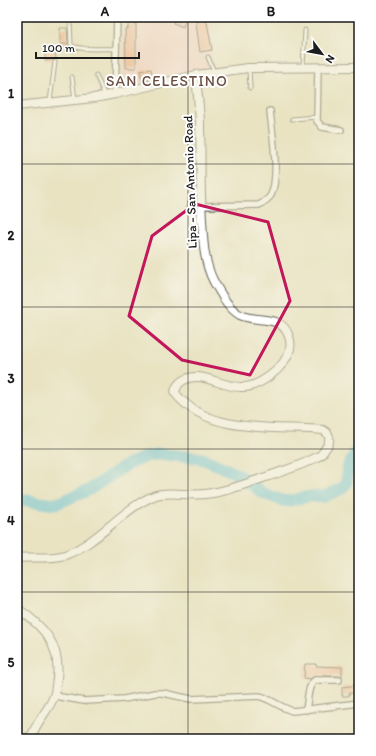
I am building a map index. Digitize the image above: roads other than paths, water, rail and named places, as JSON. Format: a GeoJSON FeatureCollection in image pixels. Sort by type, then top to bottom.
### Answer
{"type":"FeatureCollection","features":[{"type":"Feature","properties":{"kind":"street"},"geometry":{"type":"LineString","coordinates":[[115,94],[118,17]]}},
{"type":"Feature","properties":{"kind":"street"},"geometry":{"type":"LineString","coordinates":[[318,67],[317,117],[319,124],[322,127],[341,130]]}},
{"type":"Feature","properties":{"kind":"street"},"geometry":{"type":"LineString","coordinates":[[17,106],[105,96],[196,75],[248,68],[359,67]]}},
{"type":"Feature","properties":{"kind":"street","name":"Lipa - San Antonio Road"},"geometry":{"type":"LineString","coordinates":[[17,558],[52,558],[65,555],[80,548],[143,501],[158,495],[222,492],[318,457],[329,444],[330,437],[327,432],[323,430],[253,427],[227,423],[205,415],[188,406],[175,393],[175,388],[179,382],[187,378],[198,377],[226,386],[240,388],[249,387],[268,377],[279,369],[286,360],[291,347],[290,337],[286,328],[281,324],[242,315],[233,310],[226,302],[214,281],[206,261],[201,206],[200,124],[196,75]]}},
{"type":"Feature","properties":{"kind":"street"},"geometry":{"type":"LineString","coordinates":[[201,206],[259,205],[265,202],[270,196],[274,187],[275,165],[270,111]]}},
{"type":"Feature","properties":{"kind":"street"},"geometry":{"type":"LineString","coordinates":[[17,608],[42,627],[52,641],[57,666],[55,696],[31,738],[17,738]]}},
{"type":"Feature","properties":{"kind":"street"},"geometry":{"type":"LineString","coordinates":[[306,710],[312,682],[315,680],[339,680]]}},
{"type":"Feature","properties":{"kind":"street"},"geometry":{"type":"LineString","coordinates":[[55,696],[84,701],[124,699],[155,693],[163,693],[186,699],[259,696],[268,698],[293,711],[359,703]]}},
{"type":"Feature","properties":{"kind":"lane"},"geometry":{"type":"LineString","coordinates":[[70,21],[71,45],[73,47],[117,48]]}},
{"type":"Feature","properties":{"kind":"lane"},"geometry":{"type":"LineString","coordinates":[[304,67],[305,30]]}},
{"type":"Feature","properties":{"kind":"lane"},"geometry":{"type":"LineString","coordinates":[[208,57],[214,72]]}},
{"type":"Feature","properties":{"kind":"lane"},"geometry":{"type":"LineString","coordinates":[[49,103],[55,62]]}},
{"type":"Feature","properties":{"kind":"lane"},"geometry":{"type":"LineString","coordinates":[[248,68],[250,88]]}},
{"type":"Feature","properties":{"kind":"lane"},"geometry":{"type":"LineString","coordinates":[[96,75],[105,96]]}},
{"type":"Feature","properties":{"kind":"lane"},"geometry":{"type":"LineString","coordinates":[[72,77],[75,100]]}},
{"type":"Feature","properties":{"kind":"lane"},"geometry":{"type":"LineString","coordinates":[[292,119],[317,117]]}},
{"type":"Feature","properties":{"kind":"lane"},"geometry":{"type":"LineString","coordinates":[[189,206],[192,197],[201,188]]}},
{"type":"Feature","properties":{"kind":"waterway"},"geometry":{"type":"LineString","coordinates":[[17,499],[51,504],[58,503],[89,490],[125,466],[148,456],[160,454],[200,458],[211,462],[237,474],[263,493],[283,501],[311,496],[323,497],[341,489],[346,484],[348,467],[359,446]]}},
{"type":"Feature","properties":{"kind":"district","name":"SAN CELESTINO"},"geometry":{"type":"Point","coordinates":[167,81]}}]}
